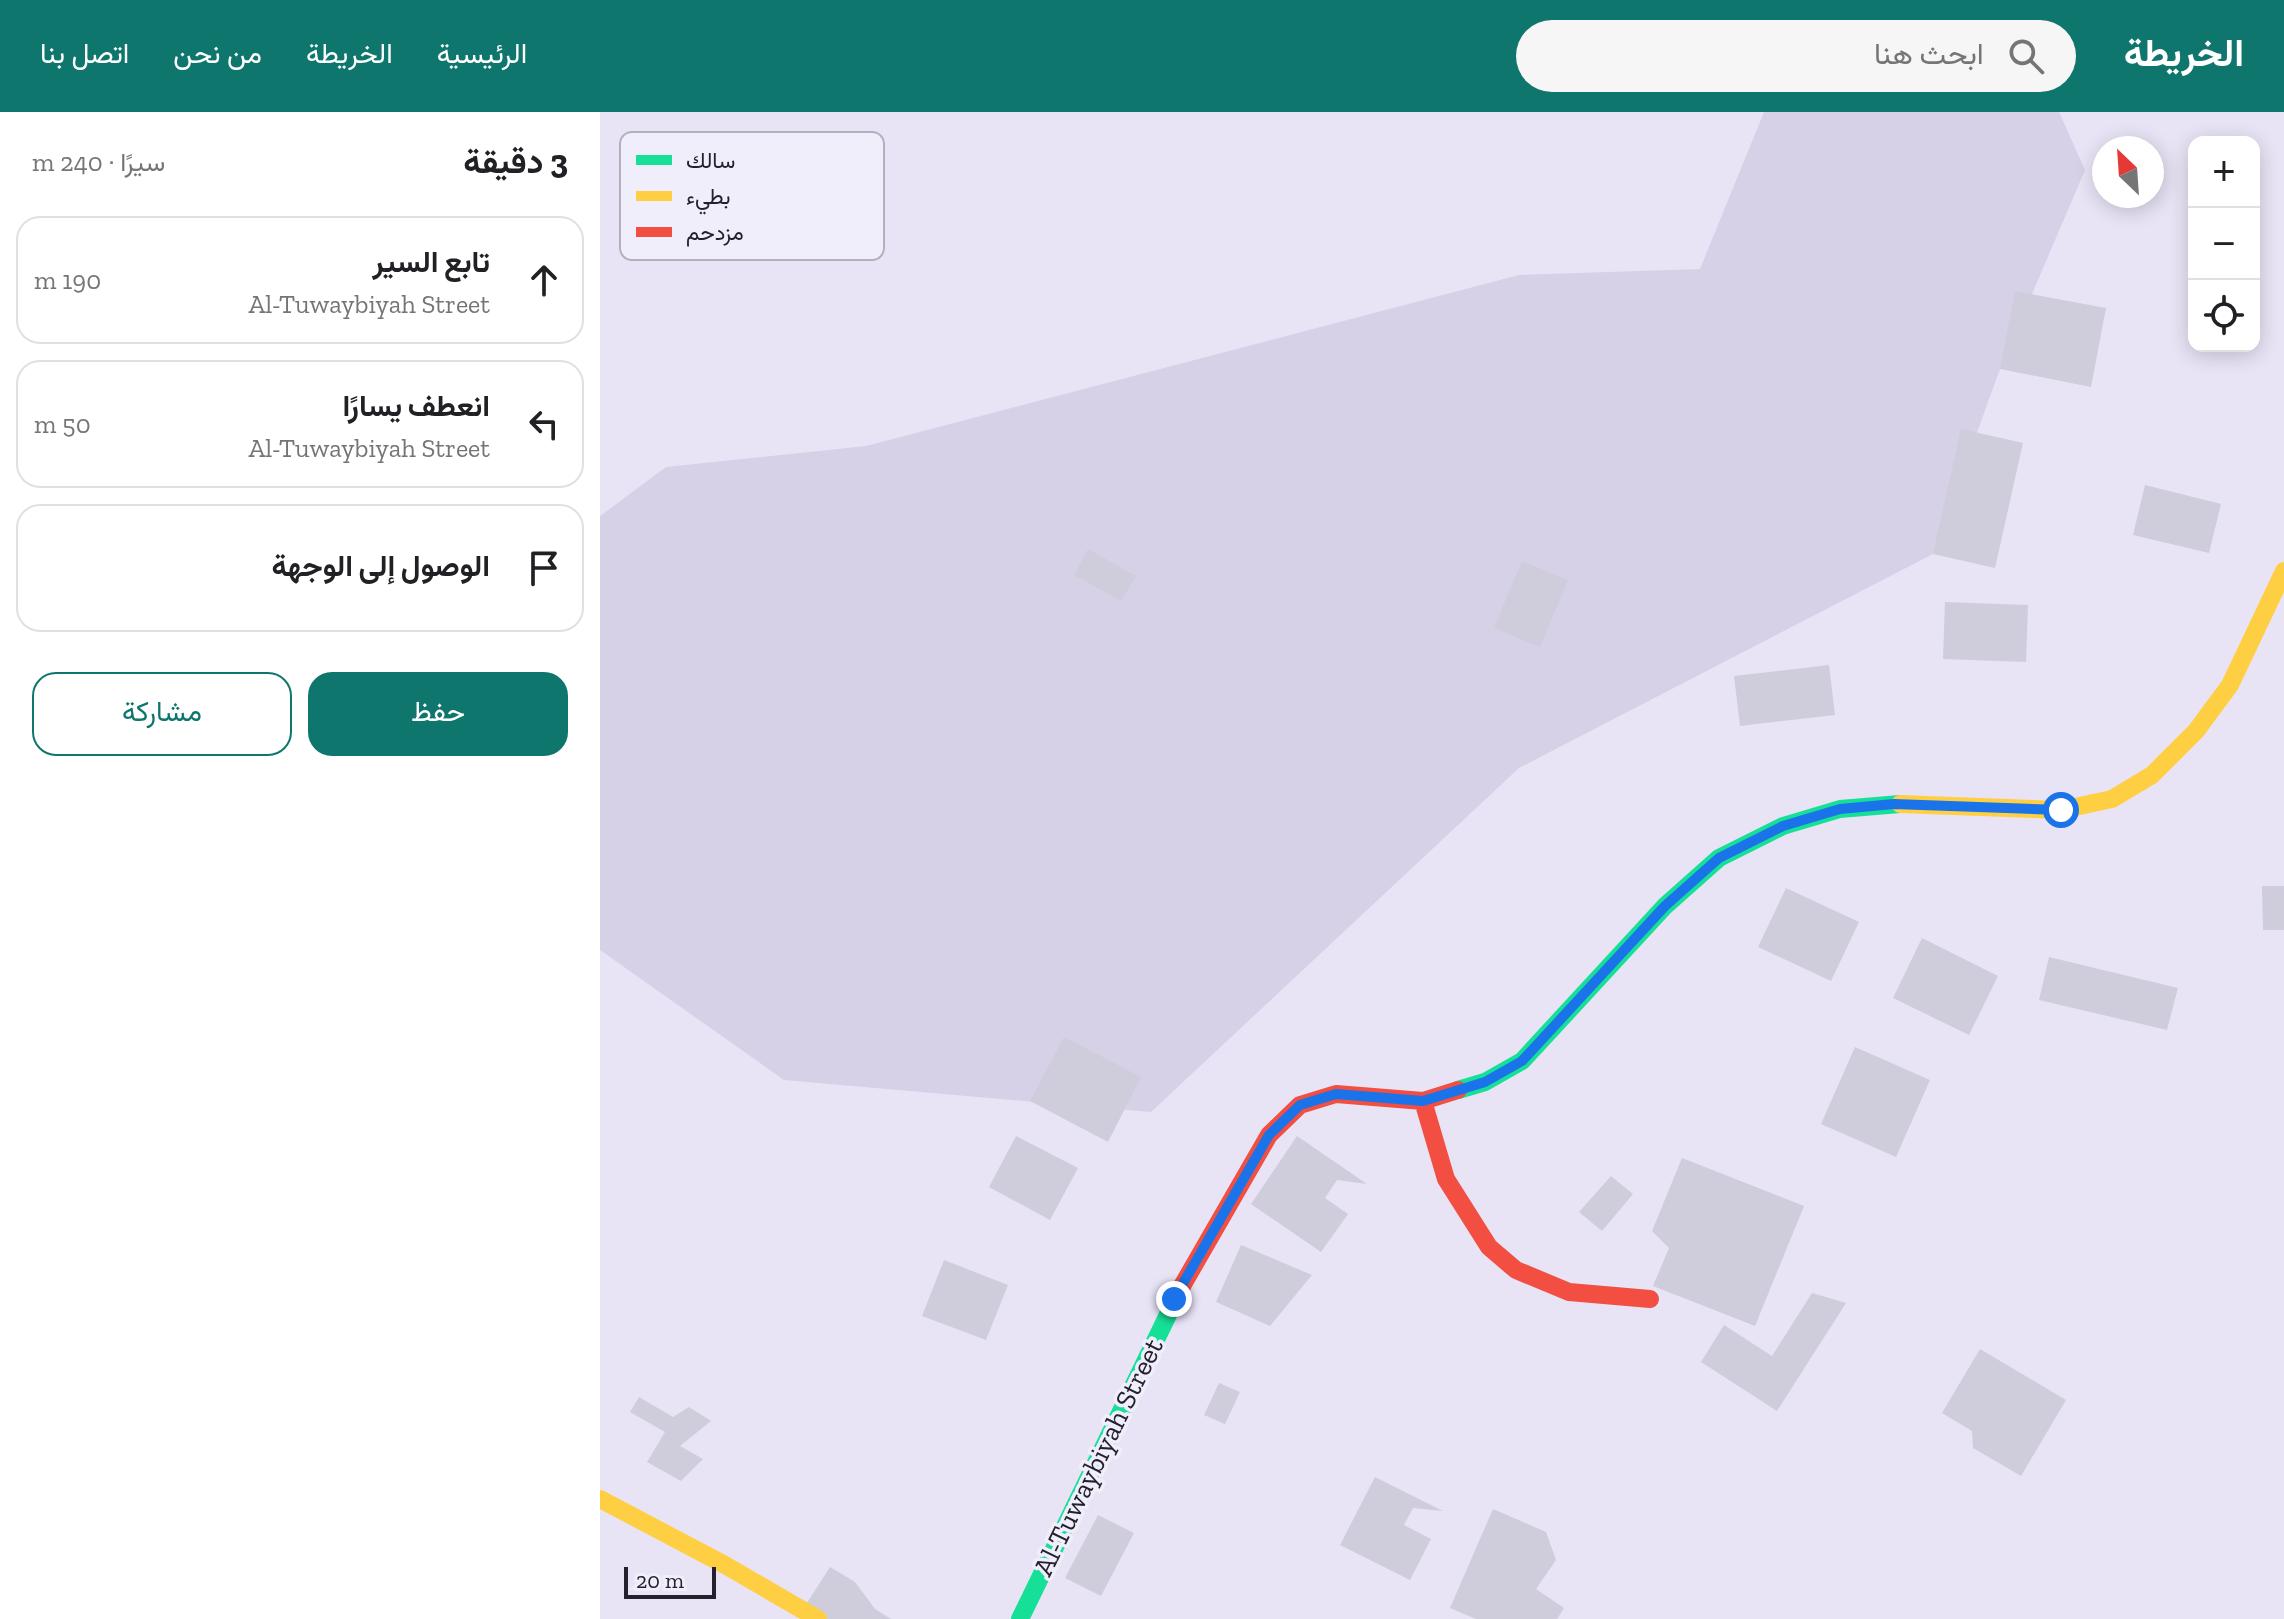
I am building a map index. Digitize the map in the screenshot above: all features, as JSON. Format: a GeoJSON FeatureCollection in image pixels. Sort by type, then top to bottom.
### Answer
{"type":"FeatureCollection","features":[{"type":"Feature","properties":{"kind":"street","name":"Al-Tuwaybiyah Street"},"geometry":{"type":"LineString","coordinates":[[1020,1619],[1174,1299],[1269,1135],[1300,1105],[1336,1094],[1423,1101],[1485,1082],[1522,1061],[1676,896],[1719,858],[1783,826],[1840,809],[1894,804],[2061,810],[2112,799],[2152,775],[2196,731],[2230,685],[2284,571]]}},
{"type":"Feature","properties":{"kind":"street"},"geometry":{"type":"LineString","coordinates":[[1423,1101],[1446,1179],[1489,1247],[1516,1270],[1569,1292],[1650,1299]]}},
{"type":"Feature","properties":{"kind":"street"},"geometry":{"type":"LineString","coordinates":[[600,1499],[725,1565],[818,1619]]}},
{"type":"Feature","properties":{"kind":"shaded area"},"geometry":{"type":"Polygon","coordinates":[[[1764,112],[2059,112],[2085,170],[2000,369],[1933,554],[1519,768],[1151,1112],[784,1080],[600,950],[600,516],[666,467],[866,446],[1519,275],[1700,269],[1764,112]]]}},
{"type":"Feature","properties":{"kind":"building"},"geometry":{"type":"Polygon","coordinates":[[[2015,291],[2106,308],[2091,387],[2000,369],[2015,291]]]}},
{"type":"Feature","properties":{"kind":"building"},"geometry":{"type":"Polygon","coordinates":[[[1961,429],[2023,443],[1995,568],[1933,554],[1961,429]]]}},
{"type":"Feature","properties":{"kind":"building"},"geometry":{"type":"Polygon","coordinates":[[[2145,485],[2221,504],[2209,553],[2133,535],[2145,485]]]}},
{"type":"Feature","properties":{"kind":"building"},"geometry":{"type":"Polygon","coordinates":[[[1088,549],[1136,576],[1121,601],[1074,575],[1088,549]]]}},
{"type":"Feature","properties":{"kind":"building"},"geometry":{"type":"Polygon","coordinates":[[[1522,561],[1568,580],[1540,647],[1494,628],[1522,561]]]}},
{"type":"Feature","properties":{"kind":"building"},"geometry":{"type":"Polygon","coordinates":[[[1945,602],[2028,605],[2026,662],[1943,659],[1945,602]]]}},
{"type":"Feature","properties":{"kind":"building"},"geometry":{"type":"Polygon","coordinates":[[[1829,665],[1835,715],[1740,726],[1734,676],[1829,665]]]}},
{"type":"Feature","properties":{"kind":"building"},"geometry":{"type":"Polygon","coordinates":[[[2262,886],[2284,886],[2284,930],[2263,930],[2262,886]]]}},
{"type":"Feature","properties":{"kind":"building"},"geometry":{"type":"Polygon","coordinates":[[[1786,888],[1859,922],[1831,981],[1758,947],[1786,888]]]}},
{"type":"Feature","properties":{"kind":"building"},"geometry":{"type":"Polygon","coordinates":[[[1922,938],[1998,976],[1969,1035],[1893,998],[1922,938]]]}},
{"type":"Feature","properties":{"kind":"building"},"geometry":{"type":"Polygon","coordinates":[[[2049,957],[2178,988],[2167,1030],[2039,1000],[2049,957]]]}},
{"type":"Feature","properties":{"kind":"building"},"geometry":{"type":"Polygon","coordinates":[[[1064,1037],[1141,1077],[1108,1142],[1030,1101],[1064,1037]]]}},
{"type":"Feature","properties":{"kind":"building"},"geometry":{"type":"Polygon","coordinates":[[[1855,1047],[1930,1080],[1896,1157],[1821,1124],[1855,1047]]]}},
{"type":"Feature","properties":{"kind":"building"},"geometry":{"type":"Polygon","coordinates":[[[1016,1136],[1078,1168],[1050,1220],[989,1187],[1016,1136]]]}},
{"type":"Feature","properties":{"kind":"building"},"geometry":{"type":"Polygon","coordinates":[[[1297,1136],[1367,1184],[1337,1180],[1325,1198],[1348,1214],[1321,1252],[1251,1204],[1297,1136]]]}},
{"type":"Feature","properties":{"kind":"building"},"geometry":{"type":"Polygon","coordinates":[[[1682,1158],[1804,1206],[1755,1326],[1653,1286],[1669,1248],[1652,1231],[1682,1158]]]}},
{"type":"Feature","properties":{"kind":"building"},"geometry":{"type":"Polygon","coordinates":[[[1611,1176],[1633,1194],[1602,1231],[1579,1212],[1611,1176]]]}},
{"type":"Feature","properties":{"kind":"building"},"geometry":{"type":"Polygon","coordinates":[[[1241,1245],[1312,1275],[1270,1326],[1216,1302],[1241,1245]]]}},
{"type":"Feature","properties":{"kind":"building"},"geometry":{"type":"Polygon","coordinates":[[[944,1260],[1008,1285],[986,1340],[922,1316],[944,1260]]]}},
{"type":"Feature","properties":{"kind":"building"},"geometry":{"type":"Polygon","coordinates":[[[1812,1293],[1846,1303],[1777,1411],[1701,1362],[1724,1325],[1772,1356],[1812,1293]]]}},
{"type":"Feature","properties":{"kind":"building"},"geometry":{"type":"Polygon","coordinates":[[[1980,1349],[2066,1400],[2021,1476],[1973,1448],[1972,1431],[1942,1413],[1980,1349]]]}},
{"type":"Feature","properties":{"kind":"building"},"geometry":{"type":"Polygon","coordinates":[[[1219,1383],[1240,1392],[1225,1424],[1204,1415],[1219,1383]]]}},
{"type":"Feature","properties":{"kind":"building"},"geometry":{"type":"Polygon","coordinates":[[[639,1397],[673,1417],[689,1407],[711,1421],[680,1446],[703,1459],[681,1481],[647,1462],[665,1432],[630,1412],[639,1397]]]}},
{"type":"Feature","properties":{"kind":"building"},"geometry":{"type":"Polygon","coordinates":[[[1375,1477],[1443,1511],[1413,1508],[1404,1525],[1431,1539],[1410,1580],[1340,1545],[1375,1477]]]}},
{"type":"Feature","properties":{"kind":"building"},"geometry":{"type":"Polygon","coordinates":[[[1493,1509],[1546,1532],[1556,1560],[1536,1589],[1564,1608],[1557,1619],[1476,1619],[1450,1608],[1493,1509]]]}},
{"type":"Feature","properties":{"kind":"building"},"geometry":{"type":"Polygon","coordinates":[[[1098,1515],[1134,1533],[1101,1596],[1065,1578],[1098,1515]]]}},
{"type":"Feature","properties":{"kind":"building"},"geometry":{"type":"Polygon","coordinates":[[[830,1567],[855,1582],[875,1609],[891,1619],[818,1619],[803,1609],[830,1567]]]}},
{"type":"Feature","properties":{"kind":"traffic: fast"},"geometry":{"type":"LineString","coordinates":[[1458,1090],[1485,1082],[1522,1061],[1665,906],[1719,858],[1783,826],[1840,809],[1900,804]]}},
{"type":"Feature","properties":{"kind":"traffic: fast"},"geometry":{"type":"LineString","coordinates":[[1020,1619],[1182,1286]]}},
{"type":"Feature","properties":{"kind":"traffic: slow"},"geometry":{"type":"LineString","coordinates":[[1900,804],[2061,810],[2112,799],[2152,775],[2196,731],[2230,685],[2284,571]]}},
{"type":"Feature","properties":{"kind":"traffic: slow"},"geometry":{"type":"LineString","coordinates":[[600,1499],[725,1565],[818,1619]]}},
{"type":"Feature","properties":{"kind":"traffic: jam"},"geometry":{"type":"LineString","coordinates":[[1182,1286],[1269,1135],[1300,1105],[1336,1094],[1423,1101],[1458,1090]]}},
{"type":"Feature","properties":{"kind":"traffic: jam"},"geometry":{"type":"LineString","coordinates":[[1423,1101],[1446,1179],[1489,1247],[1516,1270],[1569,1292],[1650,1299]]}},
{"type":"Feature","properties":{"kind":"route"},"geometry":{"type":"LineString","coordinates":[[1174,1299],[1269,1135],[1300,1105],[1336,1094],[1423,1101],[1485,1082],[1522,1061],[1665,906],[1719,858],[1783,826],[1840,809],[1894,804],[2061,810]]}}]}
